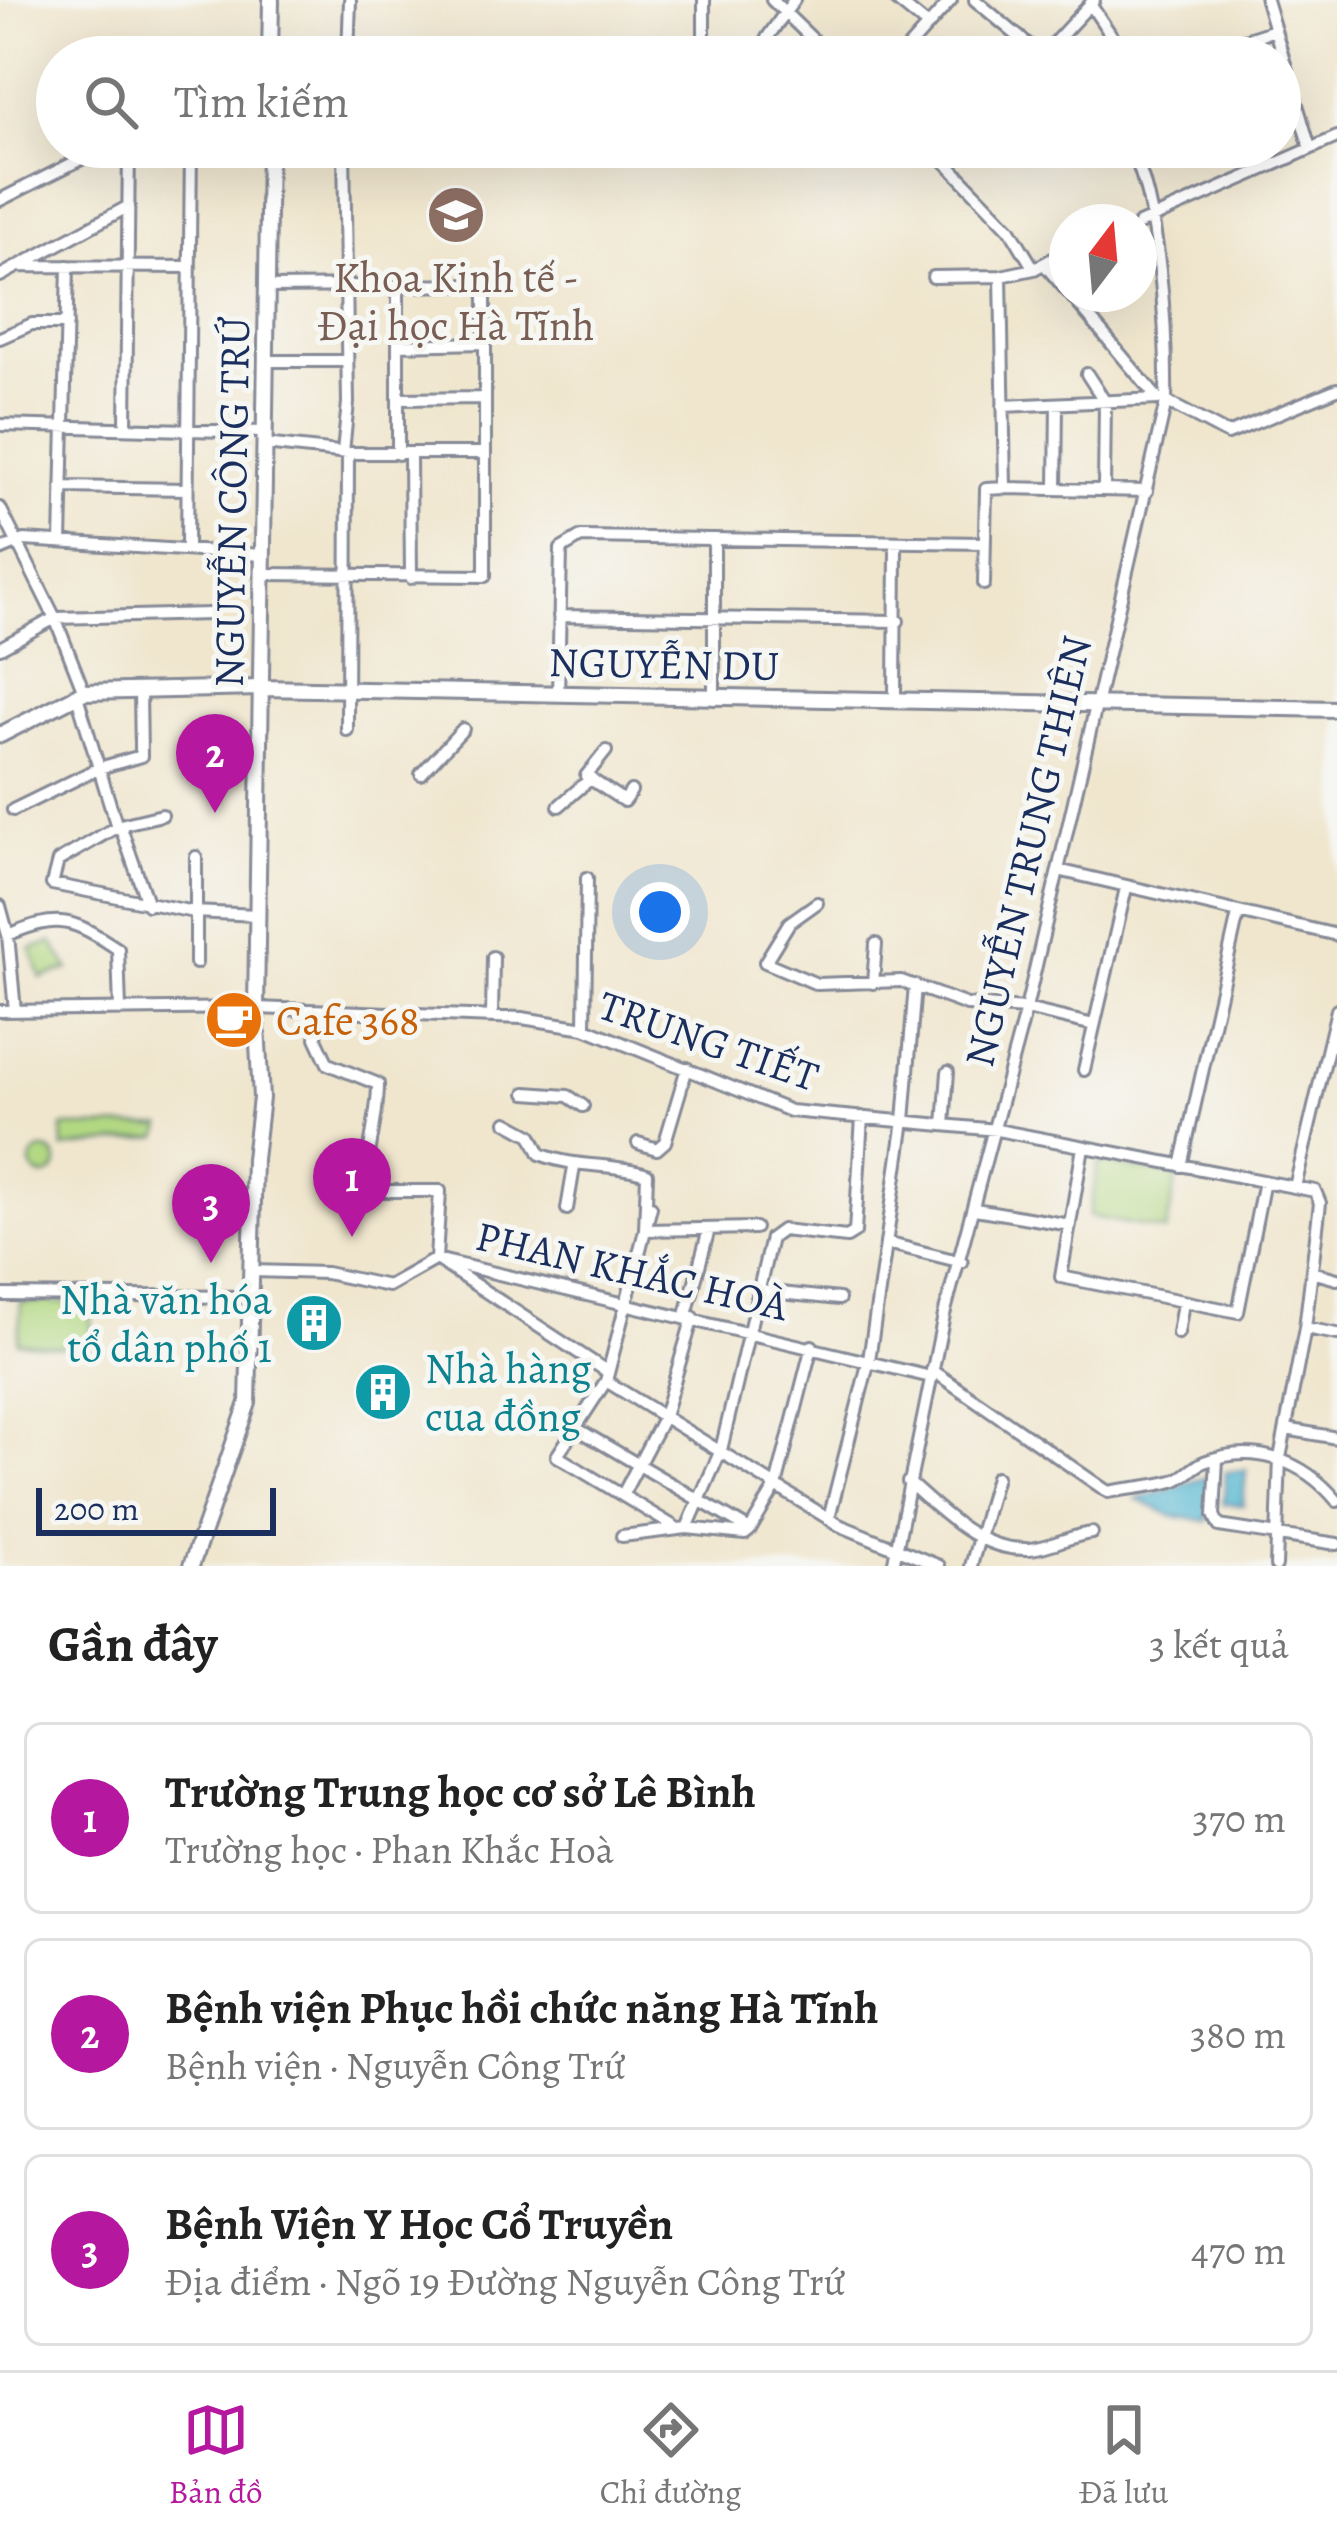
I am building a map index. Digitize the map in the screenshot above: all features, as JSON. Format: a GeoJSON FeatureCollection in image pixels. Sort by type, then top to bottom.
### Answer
{"type":"FeatureCollection","features":[{"type":"Feature","properties":{"kind":"main road"},"geometry":{"type":"LineString","coordinates":[[270,36],[271,0]]}},
{"type":"Feature","properties":{"kind":"main road","name":"NGUYỄN CÔNG TRỨ"},"geometry":{"type":"LineString","coordinates":[[191,1566],[203,1519],[245,1418],[252,1297],[254,1159],[261,1098],[256,1007],[268,168]]}},
{"type":"Feature","properties":{"kind":"main road","name":"NGUYỄN DU"},"geometry":{"type":"LineString","coordinates":[[0,735],[80,694],[261,688],[713,699],[1097,700],[1337,709]]}},
{"type":"Feature","properties":{"kind":"street"},"geometry":{"type":"LineString","coordinates":[[349,36],[350,0]]}},
{"type":"Feature","properties":{"kind":"street"},"geometry":{"type":"LineString","coordinates":[[704,0],[704,36]]}},
{"type":"Feature","properties":{"kind":"street"},"geometry":{"type":"LineString","coordinates":[[772,0],[809,36]]}},
{"type":"Feature","properties":{"kind":"street"},"geometry":{"type":"LineString","coordinates":[[769,36],[794,0]]}},
{"type":"Feature","properties":{"kind":"street"},"geometry":{"type":"LineString","coordinates":[[896,0],[928,26]]}},
{"type":"Feature","properties":{"kind":"street"},"geometry":{"type":"LineString","coordinates":[[919,36],[951,0]]}},
{"type":"Feature","properties":{"kind":"street"},"geometry":{"type":"LineString","coordinates":[[975,0],[1017,36]]}},
{"type":"Feature","properties":{"kind":"street"},"geometry":{"type":"LineString","coordinates":[[1266,0],[1277,36]]}},
{"type":"Feature","properties":{"kind":"street"},"geometry":{"type":"LineString","coordinates":[[1061,36],[1092,2],[1113,36]]}},
{"type":"Feature","properties":{"kind":"street"},"geometry":{"type":"LineString","coordinates":[[1256,36],[1275,30]]}},
{"type":"Feature","properties":{"kind":"street"},"geometry":{"type":"LineString","coordinates":[[1301,118],[1310,148]]}},
{"type":"Feature","properties":{"kind":"street"},"geometry":{"type":"LineString","coordinates":[[1301,152],[1337,137]]}},
{"type":"Feature","properties":{"kind":"street"},"geometry":{"type":"LineString","coordinates":[[0,200],[63,168]]}},
{"type":"Feature","properties":{"kind":"street"},"geometry":{"type":"LineString","coordinates":[[126,427],[129,168]]}},
{"type":"Feature","properties":{"kind":"street"},"geometry":{"type":"LineString","coordinates":[[187,546],[191,168]]}},
{"type":"Feature","properties":{"kind":"street"},"geometry":{"type":"LineString","coordinates":[[344,168],[347,730]]}},
{"type":"Feature","properties":{"kind":"street"},"geometry":{"type":"LineString","coordinates":[[951,168],[1049,275]]}},
{"type":"Feature","properties":{"kind":"street","name":"NGUYỄN TRUNG THIÊN"},"geometry":{"type":"LineString","coordinates":[[1139,168],[1143,204]]}},
{"type":"Feature","properties":{"kind":"street"},"geometry":{"type":"LineString","coordinates":[[1157,218],[1266,168]]}},
{"type":"Feature","properties":{"kind":"street"},"geometry":{"type":"LineString","coordinates":[[0,276],[129,206]]}},
{"type":"Feature","properties":{"kind":"street"},"geometry":{"type":"LineString","coordinates":[[934,277],[1001,276],[1049,261]]}},
{"type":"Feature","properties":{"kind":"street"},"geometry":{"type":"LineString","coordinates":[[18,266],[190,267]]}},
{"type":"Feature","properties":{"kind":"street"},"geometry":{"type":"LineString","coordinates":[[61,542],[68,266]]}},
{"type":"Feature","properties":{"kind":"street"},"geometry":{"type":"LineString","coordinates":[[1001,276],[1005,488]]}},
{"type":"Feature","properties":{"kind":"street"},"geometry":{"type":"LineString","coordinates":[[262,574],[485,576],[484,285],[266,287]]}},
{"type":"Feature","properties":{"kind":"street","name":"NGUYỄN TRUNG THIÊN"},"geometry":{"type":"LineString","coordinates":[[892,1566],[932,1373],[997,1130],[1147,491],[1167,344],[1157,286]]}},
{"type":"Feature","properties":{"kind":"street"},"geometry":{"type":"LineString","coordinates":[[398,287],[398,399],[411,578]]}},
{"type":"Feature","properties":{"kind":"street"},"geometry":{"type":"LineString","coordinates":[[1085,312],[1162,400],[1228,434],[1337,389]]}},
{"type":"Feature","properties":{"kind":"street"},"geometry":{"type":"LineString","coordinates":[[0,338],[32,324],[67,324]]}},
{"type":"Feature","properties":{"kind":"street"},"geometry":{"type":"LineString","coordinates":[[398,345],[484,343]]}},
{"type":"Feature","properties":{"kind":"street"},"geometry":{"type":"LineString","coordinates":[[266,361],[347,361]]}},
{"type":"Feature","properties":{"kind":"street"},"geometry":{"type":"LineString","coordinates":[[1087,374],[1106,402],[1104,488]]}},
{"type":"Feature","properties":{"kind":"street"},"geometry":{"type":"LineString","coordinates":[[398,399],[484,398]]}},
{"type":"Feature","properties":{"kind":"street"},"geometry":{"type":"LineString","coordinates":[[1003,406],[1162,400]]}},
{"type":"Feature","properties":{"kind":"street"},"geometry":{"type":"LineString","coordinates":[[1056,488],[1057,404]]}},
{"type":"Feature","properties":{"kind":"street"},"geometry":{"type":"LineString","coordinates":[[0,425],[188,430],[345,452],[484,453]]}},
{"type":"Feature","properties":{"kind":"street"},"geometry":{"type":"LineString","coordinates":[[62,487],[187,489]]}},
{"type":"Feature","properties":{"kind":"street"},"geometry":{"type":"LineString","coordinates":[[983,584],[986,489],[1147,491]]}},
{"type":"Feature","properties":{"kind":"street"},"geometry":{"type":"LineString","coordinates":[[0,508],[55,618],[99,768],[148,905]]}},
{"type":"Feature","properties":{"kind":"street"},"geometry":{"type":"LineString","coordinates":[[559,695],[562,544],[585,536],[896,546],[985,543]]}},
{"type":"Feature","properties":{"kind":"street"},"geometry":{"type":"LineString","coordinates":[[713,699],[714,539]]}},
{"type":"Feature","properties":{"kind":"street"},"geometry":{"type":"LineString","coordinates":[[0,550],[14,542],[61,542],[262,554]]}},
{"type":"Feature","properties":{"kind":"street"},"geometry":{"type":"LineString","coordinates":[[895,697],[896,546]]}},
{"type":"Feature","properties":{"kind":"street"},"geometry":{"type":"LineString","coordinates":[[0,648],[55,618],[210,614]]}},
{"type":"Feature","properties":{"kind":"street"},"geometry":{"type":"LineString","coordinates":[[560,616],[898,621]]}},
{"type":"Feature","properties":{"kind":"street"},"geometry":{"type":"LineString","coordinates":[[14,810],[99,768],[141,756],[140,691]]}},
{"type":"Feature","properties":{"kind":"street"},"geometry":{"type":"LineString","coordinates":[[421,775],[463,729]]}},
{"type":"Feature","properties":{"kind":"street"},"geometry":{"type":"LineString","coordinates":[[559,806],[589,780],[606,751]]}},
{"type":"Feature","properties":{"kind":"street"},"geometry":{"type":"LineString","coordinates":[[589,780],[624,801],[631,791]]}},
{"type":"Feature","properties":{"kind":"street"},"geometry":{"type":"LineString","coordinates":[[162,815],[118,826],[58,861],[50,882],[148,905],[257,915]]}},
{"type":"Feature","properties":{"kind":"street"},"geometry":{"type":"LineString","coordinates":[[196,857],[196,963]]}},
{"type":"Feature","properties":{"kind":"street"},"geometry":{"type":"LineString","coordinates":[[1058,871],[1337,935]]}},
{"type":"Feature","properties":{"kind":"street"},"geometry":{"type":"LineString","coordinates":[[585,1028],[587,878]]}},
{"type":"Feature","properties":{"kind":"street"},"geometry":{"type":"LineString","coordinates":[[1084,1070],[1126,888]]}},
{"type":"Feature","properties":{"kind":"street"},"geometry":{"type":"LineString","coordinates":[[817,903],[789,923],[765,962],[817,984],[915,985],[967,1005],[1026,1009],[1094,1025]]}},
{"type":"Feature","properties":{"kind":"street"},"geometry":{"type":"LineString","coordinates":[[0,905],[8,935],[15,1011]]}},
{"type":"Feature","properties":{"kind":"street"},"geometry":{"type":"LineString","coordinates":[[1181,1166],[1238,914]]}},
{"type":"Feature","properties":{"kind":"street"},"geometry":{"type":"LineString","coordinates":[[8,935],[56,919],[114,946],[120,957],[121,1010]]}},
{"type":"Feature","properties":{"kind":"street"},"geometry":{"type":"LineString","coordinates":[[873,983],[876,944]]}},
{"type":"Feature","properties":{"kind":"street"},"geometry":{"type":"LineString","coordinates":[[492,1016],[493,957]]}},
{"type":"Feature","properties":{"kind":"street"},"geometry":{"type":"LineString","coordinates":[[829,1518],[868,1360],[904,1121],[915,985]]}},
{"type":"Feature","properties":{"kind":"street","name":"TRUNG TIẾT"},"geometry":{"type":"LineString","coordinates":[[0,1011],[256,1007],[492,1016],[585,1028],[790,1111],[997,1130],[1337,1199]]}},
{"type":"Feature","properties":{"kind":"street"},"geometry":{"type":"LineString","coordinates":[[319,1010],[316,1038],[328,1064],[378,1084],[378,1111],[365,1158],[367,1191],[440,1191],[436,1259],[664,1416],[776,1486],[829,1518],[939,1566]]}},
{"type":"Feature","properties":{"kind":"street"},"geometry":{"type":"LineString","coordinates":[[1295,1187],[1337,1010]]}},
{"type":"Feature","properties":{"kind":"street"},"geometry":{"type":"LineString","coordinates":[[638,1143],[657,1149],[665,1142],[687,1068]]}},
{"type":"Feature","properties":{"kind":"street"},"geometry":{"type":"LineString","coordinates":[[944,1125],[948,1072]]}},
{"type":"Feature","properties":{"kind":"street"},"geometry":{"type":"LineString","coordinates":[[526,1093],[568,1096],[583,1106]]}},
{"type":"Feature","properties":{"kind":"street"},"geometry":{"type":"LineString","coordinates":[[683,1528],[721,1450],[776,1232],[854,1234],[862,1117]]}},
{"type":"Feature","properties":{"kind":"street"},"geometry":{"type":"LineString","coordinates":[[507,1121],[531,1136],[540,1154],[574,1167],[610,1166],[647,1174],[645,1230]]}},
{"type":"Feature","properties":{"kind":"street"},"geometry":{"type":"LineString","coordinates":[[1083,1147],[1061,1276],[1183,1303],[1238,1312],[1264,1181]]}},
{"type":"Feature","properties":{"kind":"street"},"geometry":{"type":"LineString","coordinates":[[567,1210],[574,1167]]}},
{"type":"Feature","properties":{"kind":"street"},"geometry":{"type":"LineString","coordinates":[[1276,1566],[1280,1457],[1305,1328],[1319,1195]]}},
{"type":"Feature","properties":{"kind":"street"},"geometry":{"type":"LineString","coordinates":[[651,1208],[607,1376],[557,1456],[683,1528]]}},
{"type":"Feature","properties":{"kind":"street"},"geometry":{"type":"LineString","coordinates":[[975,1208],[1070,1226]]}},
{"type":"Feature","properties":{"kind":"street"},"geometry":{"type":"LineString","coordinates":[[645,1230],[755,1228]]}},
{"type":"Feature","properties":{"kind":"street"},"geometry":{"type":"LineString","coordinates":[[623,1494],[664,1416],[709,1229]]}},
{"type":"Feature","properties":{"kind":"street"},"geometry":{"type":"LineString","coordinates":[[886,1243],[962,1262]]}},
{"type":"Feature","properties":{"kind":"street","name":"PHAN KHẮC HOÀ"},"geometry":{"type":"LineString","coordinates":[[252,1271],[326,1273],[388,1286],[436,1259],[932,1373],[1108,1492],[1179,1480],[1201,1463],[1217,1459]]}},
{"type":"Feature","properties":{"kind":"street"},"geometry":{"type":"LineString","coordinates":[[1312,1272],[1337,1279]]}},
{"type":"Feature","properties":{"kind":"street"},"geometry":{"type":"LineString","coordinates":[[761,1291],[839,1299]]}},
{"type":"Feature","properties":{"kind":"street"},"geometry":{"type":"LineString","coordinates":[[0,1295],[252,1297]]}},
{"type":"Feature","properties":{"kind":"street"},"geometry":{"type":"LineString","coordinates":[[1178,1334],[1183,1303]]}},
{"type":"Feature","properties":{"kind":"street"},"geometry":{"type":"LineString","coordinates":[[1305,1328],[1337,1334]]}},
{"type":"Feature","properties":{"kind":"street"},"geometry":{"type":"LineString","coordinates":[[622,1536],[683,1528],[746,1534],[750,1530],[776,1486],[812,1346]]}},
{"type":"Feature","properties":{"kind":"street"},"geometry":{"type":"LineString","coordinates":[[574,1427],[750,1530]]}},
{"type":"Feature","properties":{"kind":"street"},"geometry":{"type":"LineString","coordinates":[[1286,1429],[1337,1438]]}},
{"type":"Feature","properties":{"kind":"street"},"geometry":{"type":"LineString","coordinates":[[1337,1502],[1318,1480],[1280,1457],[1217,1459],[1216,1524],[1277,1538],[1337,1544]]}},
{"type":"Feature","properties":{"kind":"street"},"geometry":{"type":"LineString","coordinates":[[970,1566],[995,1477]]}},
{"type":"Feature","properties":{"kind":"street"},"geometry":{"type":"LineString","coordinates":[[908,1482],[980,1543],[1030,1549],[1092,1532]]}},
{"type":"Feature","properties":{"kind":"green space"},"geometry":{"type":"Polygon","coordinates":[[[52,942],[69,969],[41,978],[31,949],[52,942]]]}},
{"type":"Feature","properties":{"kind":"green space"},"geometry":{"type":"Polygon","coordinates":[[[162,1126],[159,1137],[63,1148],[62,1127],[162,1126]]]}},
{"type":"Feature","properties":{"kind":"green space"},"geometry":{"type":"Polygon","coordinates":[[[44,1150],[57,1163],[44,1176],[31,1163],[44,1150]]]}},
{"type":"Feature","properties":{"kind":"green space"},"geometry":{"type":"Polygon","coordinates":[[[1099,1162],[1177,1176],[1166,1231],[1089,1216],[1099,1162]]]}},
{"type":"Feature","properties":{"kind":"green space"},"geometry":{"type":"Polygon","coordinates":[[[21,1302],[91,1303],[91,1350],[18,1342],[21,1302]]]}},
{"type":"Feature","properties":{"kind":"water"},"geometry":{"type":"Polygon","coordinates":[[[1246,1470],[1243,1505],[1223,1504],[1226,1472],[1246,1470]]]}},
{"type":"Feature","properties":{"kind":"water"},"geometry":{"type":"Polygon","coordinates":[[[1214,1475],[1207,1521],[1172,1516],[1137,1499],[1214,1475]]]}},
{"type":"Feature","properties":{"kind":"place","name":"Khoa Kinh tế - Đại học Hà Tĩnh"},"geometry":{"type":"Point","coordinates":[456,215]}},
{"type":"Feature","properties":{"kind":"place","name":"Bệnh viện Phục hồi chức năng Hà Tĩnh"},"geometry":{"type":"Point","coordinates":[215,813]}},
{"type":"Feature","properties":{"kind":"place","name":"Cafe 368"},"geometry":{"type":"Point","coordinates":[234,1020]}},
{"type":"Feature","properties":{"kind":"place","name":"Trường Trung học cơ sở Lê Bình"},"geometry":{"type":"Point","coordinates":[352,1237]}},
{"type":"Feature","properties":{"kind":"place","name":"Bệnh Viện Y Học Cổ Truyền"},"geometry":{"type":"Point","coordinates":[211,1263]}},
{"type":"Feature","properties":{"kind":"place","name":"Nhà văn hóa tổ dân phố 1"},"geometry":{"type":"Point","coordinates":[314,1323]}},
{"type":"Feature","properties":{"kind":"place","name":"Nhà hàng cua đồng"},"geometry":{"type":"Point","coordinates":[383,1392]}}]}
